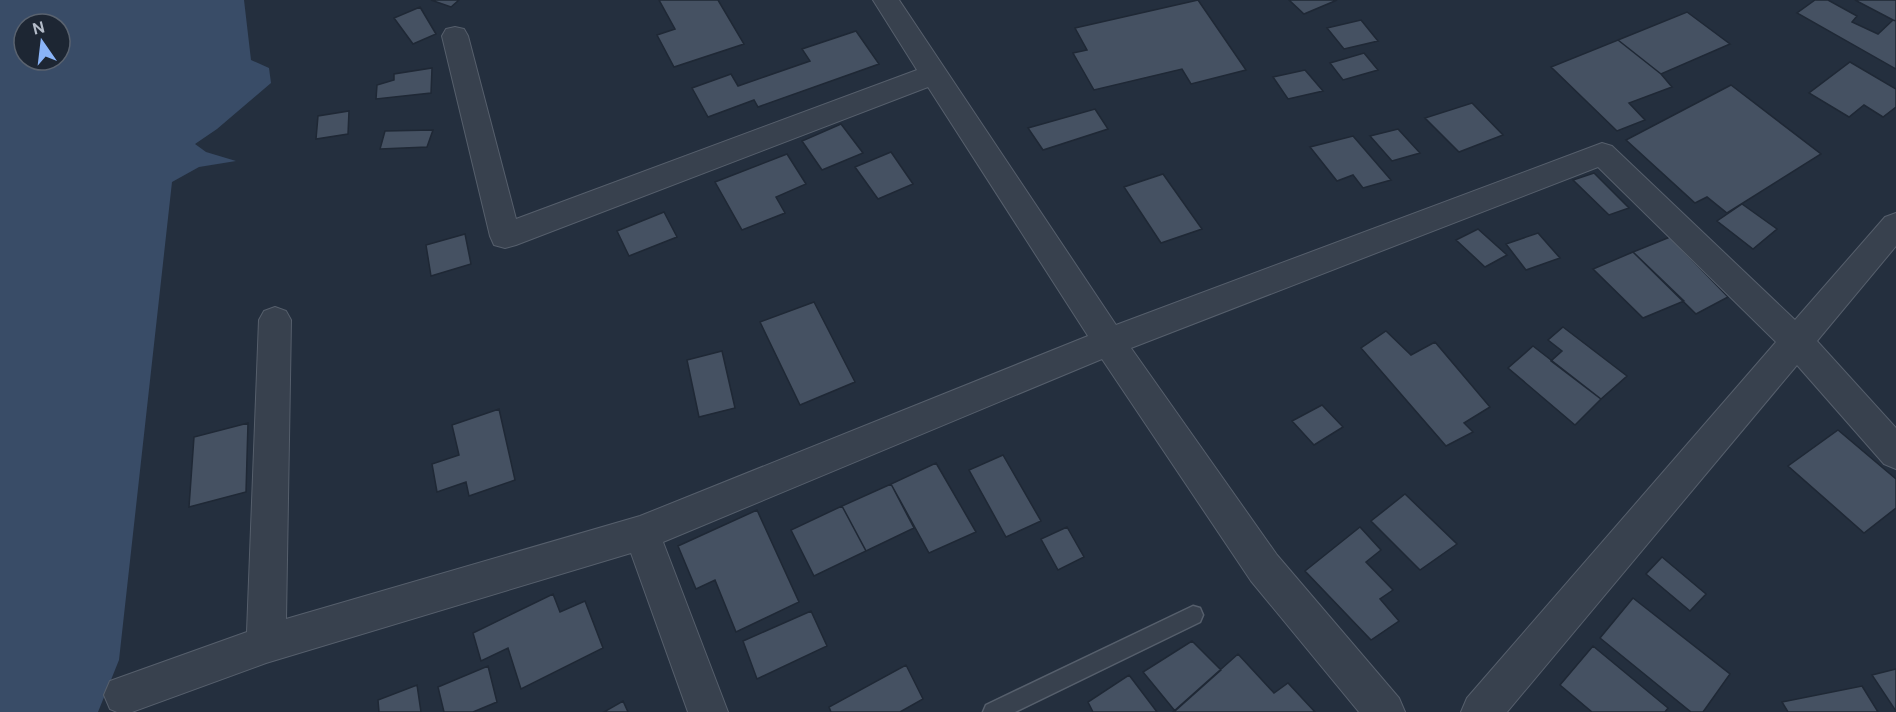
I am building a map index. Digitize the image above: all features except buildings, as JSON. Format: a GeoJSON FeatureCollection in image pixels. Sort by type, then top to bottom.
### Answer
{"type":"FeatureCollection","features":[{"type":"Feature","properties":{"kind":"street"},"geometry":{"type":"LineString","coordinates":[[886,0],[1109,342],[1264,568],[1385,712]]}},
{"type":"Feature","properties":{"kind":"street"},"geometry":{"type":"LineString","coordinates":[[454,36],[504,236],[934,74]]}},
{"type":"Feature","properties":{"kind":"street"},"geometry":{"type":"LineString","coordinates":[[124,695],[266,644],[642,533],[1109,342],[1602,154],[1797,342],[1896,453]]}},
{"type":"Feature","properties":{"kind":"street"},"geometry":{"type":"LineString","coordinates":[[1481,712],[1896,225]]}},
{"type":"Feature","properties":{"kind":"street"},"geometry":{"type":"LineString","coordinates":[[266,644],[275,320]]}},
{"type":"Feature","properties":{"kind":"street"},"geometry":{"type":"LineString","coordinates":[[642,533],[708,712]]}},
{"type":"Feature","properties":{"kind":"lane"},"geometry":{"type":"LineString","coordinates":[[993,712],[1193,615]]}},
{"type":"Feature","properties":{"kind":"water"},"geometry":{"type":"Polygon","coordinates":[[[0,0],[244,0],[251,60],[269,68],[271,83],[217,129],[195,144],[206,152],[236,161],[199,167],[172,182],[119,660],[98,712],[0,712],[0,0]]]}}]}
